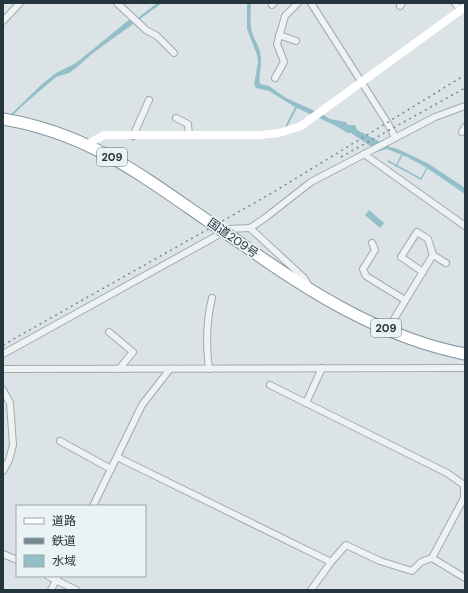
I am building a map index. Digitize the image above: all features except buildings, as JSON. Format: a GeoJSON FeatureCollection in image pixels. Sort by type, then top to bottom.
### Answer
{"type":"FeatureCollection","features":[{"type":"Feature","properties":{"kind":"highway","name":"国道209号"},"geometry":{"type":"LineString","coordinates":[[3,119],[18,121],[57,132],[88,144],[134,170],[275,268],[336,305],[424,344],[465,354]]}},
{"type":"Feature","properties":{"kind":"street"},"geometry":{"type":"LineString","coordinates":[[3,21],[20,3]]}},
{"type":"Feature","properties":{"kind":"street"},"geometry":{"type":"LineString","coordinates":[[117,3],[146,30],[157,36],[174,53]]}},
{"type":"Feature","properties":{"kind":"street"},"geometry":{"type":"LineString","coordinates":[[275,78],[284,62],[277,44],[279,35],[285,16],[298,3]]}},
{"type":"Feature","properties":{"kind":"street"},"geometry":{"type":"LineString","coordinates":[[311,3],[362,82],[395,137]]}},
{"type":"Feature","properties":{"kind":"street"},"geometry":{"type":"LineString","coordinates":[[88,144],[104,135],[260,135],[279,133],[301,126],[463,9],[455,3]]}},
{"type":"Feature","properties":{"kind":"street"},"geometry":{"type":"LineString","coordinates":[[279,35],[296,40]]}},
{"type":"Feature","properties":{"kind":"street"},"geometry":{"type":"LineString","coordinates":[[133,136],[149,100]]}},
{"type":"Feature","properties":{"kind":"street"},"geometry":{"type":"LineString","coordinates":[[3,354],[229,228],[250,228],[311,182],[435,116],[465,106]]}},
{"type":"Feature","properties":{"kind":"street"},"geometry":{"type":"LineString","coordinates":[[176,118],[188,124],[189,135]]}},
{"type":"Feature","properties":{"kind":"street"},"geometry":{"type":"LineString","coordinates":[[364,154],[465,226]]}},
{"type":"Feature","properties":{"kind":"street"},"geometry":{"type":"LineString","coordinates":[[250,228],[304,278],[312,290]]}},
{"type":"Feature","properties":{"kind":"street"},"geometry":{"type":"LineString","coordinates":[[423,272],[401,258],[417,232],[428,239],[433,255],[446,263]]}},
{"type":"Feature","properties":{"kind":"street"},"geometry":{"type":"LineString","coordinates":[[372,243],[375,250],[363,269],[366,276],[405,300]]}},
{"type":"Feature","properties":{"kind":"street"},"geometry":{"type":"LineString","coordinates":[[388,329],[433,255]]}},
{"type":"Feature","properties":{"kind":"street"},"geometry":{"type":"LineString","coordinates":[[209,369],[206,330],[212,298]]}},
{"type":"Feature","properties":{"kind":"street"},"geometry":{"type":"LineString","coordinates":[[108,332],[133,352],[119,369]]}},
{"type":"Feature","properties":{"kind":"street"},"geometry":{"type":"LineString","coordinates":[[306,403],[322,368]]}},
{"type":"Feature","properties":{"kind":"street"},"geometry":{"type":"LineString","coordinates":[[3,369],[465,368]]}},
{"type":"Feature","properties":{"kind":"street"},"geometry":{"type":"LineString","coordinates":[[93,505],[142,405],[170,369]]}},
{"type":"Feature","properties":{"kind":"street"},"geometry":{"type":"LineString","coordinates":[[270,385],[447,473],[464,485],[464,498],[432,558],[421,562],[412,570],[380,561],[346,545],[331,562],[311,590]]}},
{"type":"Feature","properties":{"kind":"street"},"geometry":{"type":"LineString","coordinates":[[3,390],[10,403],[13,445],[3,471]]}},
{"type":"Feature","properties":{"kind":"street"},"geometry":{"type":"LineString","coordinates":[[60,441],[111,469]]}},
{"type":"Feature","properties":{"kind":"street"},"geometry":{"type":"LineString","coordinates":[[117,457],[331,562]]}},
{"type":"Feature","properties":{"kind":"street"},"geometry":{"type":"LineString","coordinates":[[3,554],[16,560]]}},
{"type":"Feature","properties":{"kind":"street"},"geometry":{"type":"LineString","coordinates":[[432,558],[465,578]]}},
{"type":"Feature","properties":{"kind":"street"},"geometry":{"type":"LineString","coordinates":[[51,590],[57,578],[76,590]]}},
{"type":"Feature","properties":{"kind":"water"},"geometry":{"type":"Polygon","coordinates":[[[157,3],[162,3],[93,53],[69,73],[56,77],[21,107],[3,127],[3,122],[41,85],[56,73],[76,63],[130,19],[134,21],[157,3]]]}},
{"type":"Feature","properties":{"kind":"water"},"geometry":{"type":"Polygon","coordinates":[[[247,3],[251,3],[251,27],[261,56],[260,84],[269,86],[286,98],[330,119],[346,122],[348,125],[355,125],[357,130],[390,147],[398,149],[429,164],[465,188],[465,194],[427,168],[407,157],[387,149],[376,152],[375,149],[351,133],[348,133],[297,108],[287,127],[285,127],[295,107],[269,91],[256,88],[254,85],[258,62],[257,55],[247,29],[247,3]]]}},
{"type":"Feature","properties":{"kind":"water"},"geometry":{"type":"Polygon","coordinates":[[[369,210],[384,223],[380,228],[365,215],[369,210]]]}},
{"type":"Feature","properties":{"kind":"waterway"},"geometry":{"type":"LineString","coordinates":[[396,166],[402,155]]}},
{"type":"Feature","properties":{"kind":"waterway"},"geometry":{"type":"LineString","coordinates":[[388,161],[421,179],[427,168]]}},
{"type":"Feature","properties":{"kind":"railway"},"geometry":{"type":"LineString","coordinates":[[3,345],[272,193],[465,75]]}},
{"type":"Feature","properties":{"kind":"railway"},"geometry":{"type":"LineString","coordinates":[[341,157],[465,88]]}}]}
